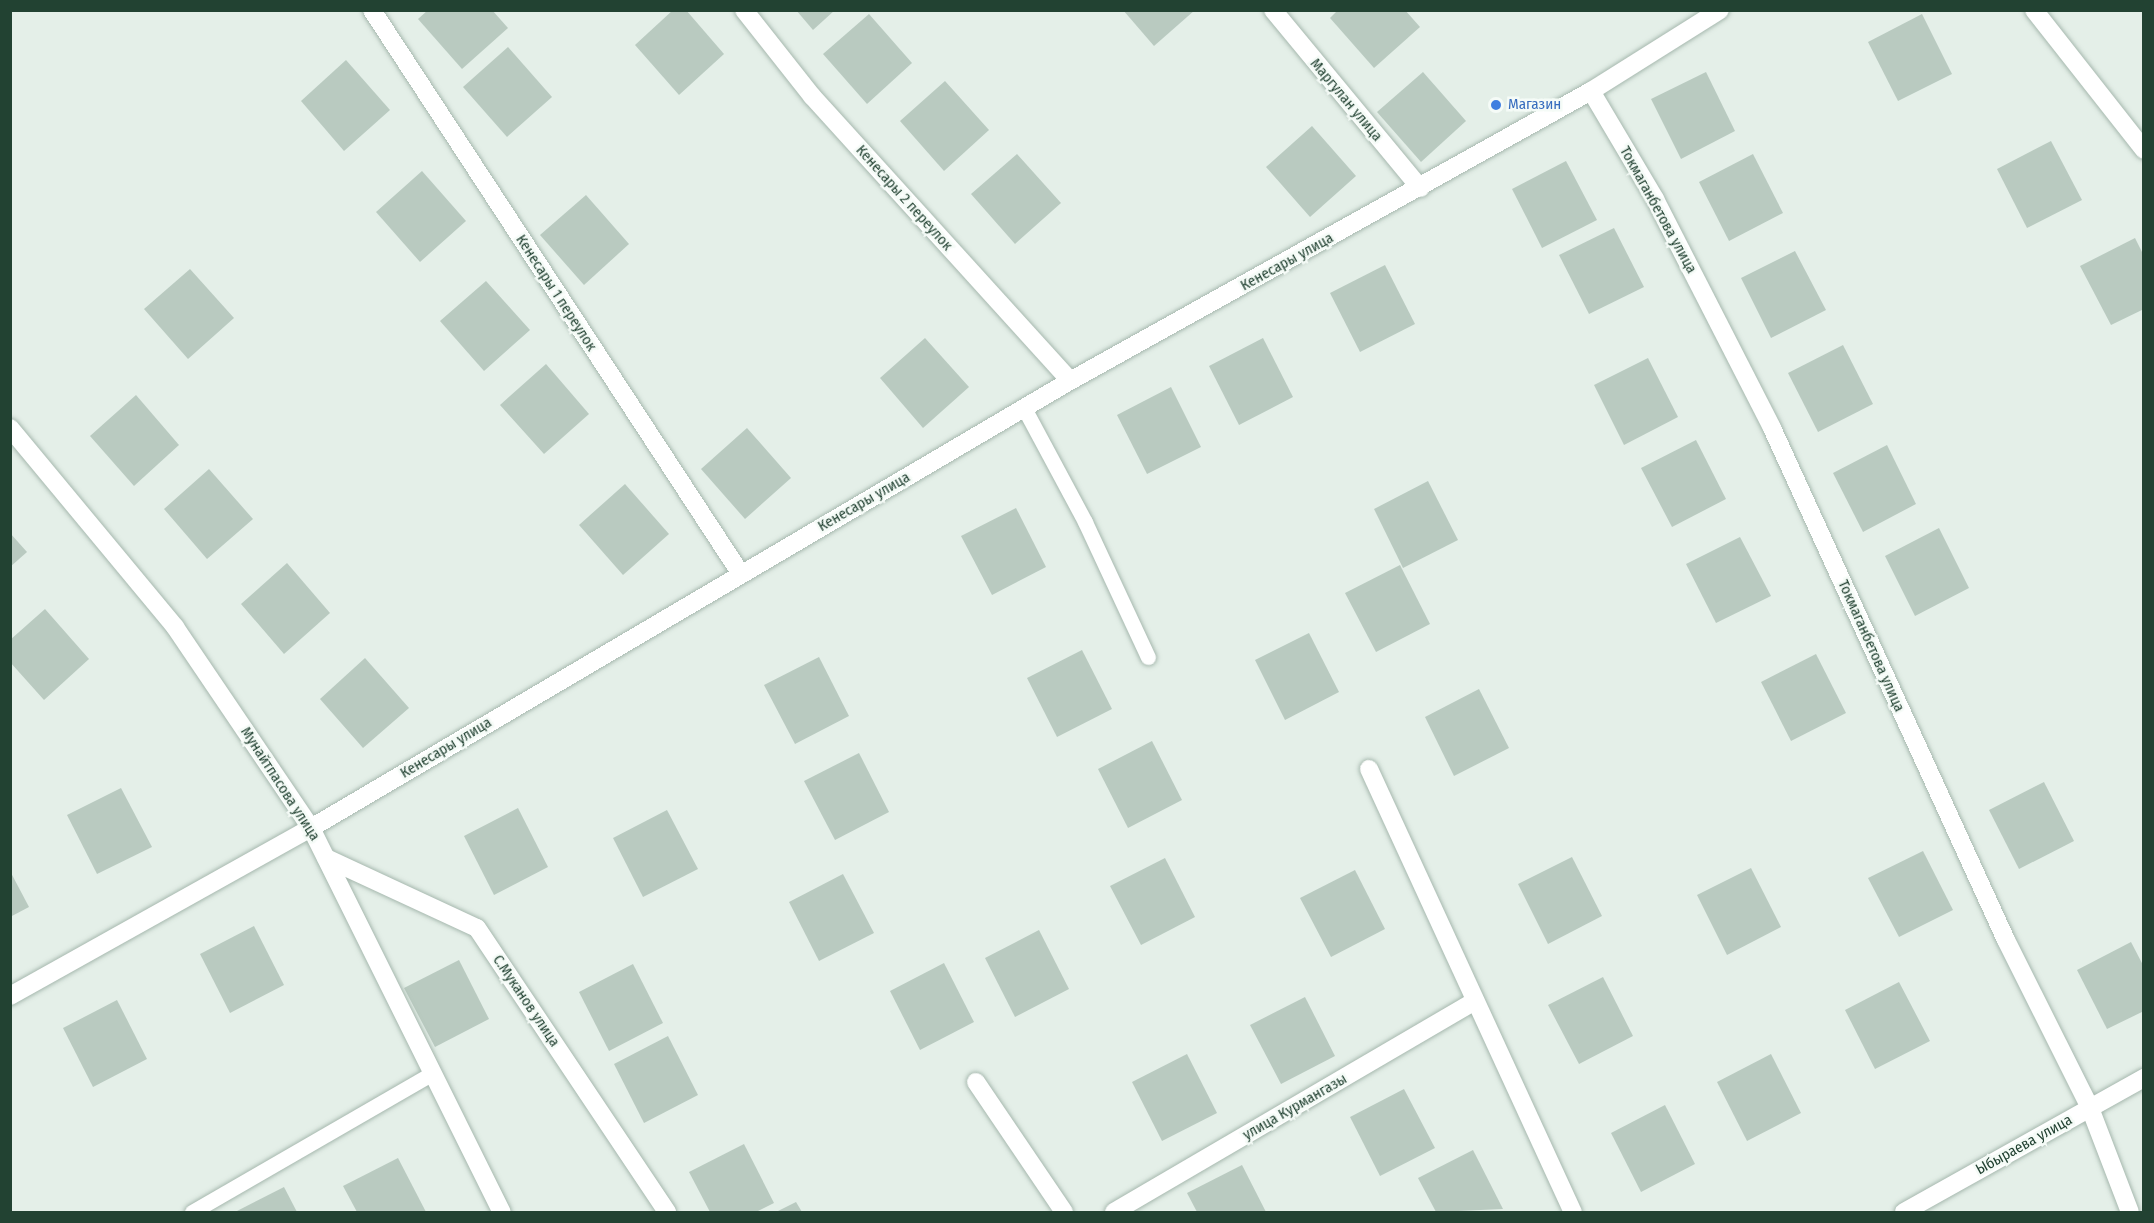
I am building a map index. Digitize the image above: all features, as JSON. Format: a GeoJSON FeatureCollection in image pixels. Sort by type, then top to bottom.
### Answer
{"type":"FeatureCollection","features":[{"type":"Feature","properties":{"kind":"street","name":"Кенесары 1 переулок"},"geometry":{"type":"LineString","coordinates":[[372,10],[741,574]]}},
{"type":"Feature","properties":{"kind":"street","name":"Кенесары 2 переулок"},"geometry":{"type":"LineString","coordinates":[[744,10],[812,96],[1070,381]]}},
{"type":"Feature","properties":{"kind":"street","name":"Маргулан улица"},"geometry":{"type":"LineString","coordinates":[[1273,10],[1420,188]]}},
{"type":"Feature","properties":{"kind":"street","name":"Кенесары улица"},"geometry":{"type":"LineString","coordinates":[[10,996],[311,828],[1070,381],[1591,91],[1720,10]]}},
{"type":"Feature","properties":{"kind":"street"},"geometry":{"type":"LineString","coordinates":[[2034,10],[2144,150]]}},
{"type":"Feature","properties":{"kind":"street","name":"Токмаганбетова улица"},"geometry":{"type":"LineString","coordinates":[[1591,91],[1655,199],[1772,428],[2006,940],[2090,1108],[2130,1212]]}},
{"type":"Feature","properties":{"kind":"street","name":"Мунайтпасова улица"},"geometry":{"type":"LineString","coordinates":[[11,429],[176,627],[311,828],[502,1212]]}},
{"type":"Feature","properties":{"kind":"street"},"geometry":{"type":"LineString","coordinates":[[1369,769],[1573,1212]]}},
{"type":"Feature","properties":{"kind":"street","name":"С.Муканов улица"},"geometry":{"type":"LineString","coordinates":[[326,858],[477,928],[667,1212]]}},
{"type":"Feature","properties":{"kind":"street","name":"улица Курмангазы"},"geometry":{"type":"LineString","coordinates":[[1114,1212],[1475,1001]]}},
{"type":"Feature","properties":{"kind":"street","name":"Ыбыраева улица"},"geometry":{"type":"LineString","coordinates":[[1904,1212],[2144,1078]]}},
{"type":"Feature","properties":{"kind":"street"},"geometry":{"type":"LineString","coordinates":[[976,1082],[1064,1212]]}},
{"type":"Feature","properties":{"kind":"lane"},"geometry":{"type":"LineString","coordinates":[[1024,408],[1148,657]]}},
{"type":"Feature","properties":{"kind":"lane"},"geometry":{"type":"LineString","coordinates":[[192,1212],[433,1073]]}},
{"type":"Feature","properties":{"kind":"building"},"geometry":{"type":"Polygon","coordinates":[[[428,10],[492,10],[508,28],[462,69],[418,19],[428,10]]]}},
{"type":"Feature","properties":{"kind":"building"},"geometry":{"type":"Polygon","coordinates":[[[673,10],[686,10],[724,54],[679,95],[635,45],[673,10]]]}},
{"type":"Feature","properties":{"kind":"building"},"geometry":{"type":"Polygon","coordinates":[[[796,10],[835,10],[813,30],[796,10]]]}},
{"type":"Feature","properties":{"kind":"building"},"geometry":{"type":"Polygon","coordinates":[[[1123,10],[1195,10],[1154,46],[1123,10]]]}},
{"type":"Feature","properties":{"kind":"building"},"geometry":{"type":"Polygon","coordinates":[[[1338,10],[1405,10],[1420,27],[1374,68],[1330,18],[1338,10]]]}},
{"type":"Feature","properties":{"kind":"building"},"geometry":{"type":"Polygon","coordinates":[[[869,14],[912,63],[867,104],[823,54],[869,14]]]}},
{"type":"Feature","properties":{"kind":"building"},"geometry":{"type":"Polygon","coordinates":[[[1922,14],[1952,74],[1898,101],[1868,42],[1922,14]]]}},
{"type":"Feature","properties":{"kind":"building"},"geometry":{"type":"Polygon","coordinates":[[[508,47],[552,97],[507,137],[463,87],[508,47]]]}},
{"type":"Feature","properties":{"kind":"building"},"geometry":{"type":"Polygon","coordinates":[[[346,60],[390,110],[344,151],[301,101],[346,60]]]}},
{"type":"Feature","properties":{"kind":"building"},"geometry":{"type":"Polygon","coordinates":[[[1423,72],[1466,121],[1421,162],[1377,112],[1423,72]]]}},
{"type":"Feature","properties":{"kind":"building"},"geometry":{"type":"Polygon","coordinates":[[[1706,72],[1735,131],[1681,159],[1651,99],[1706,72]]]}},
{"type":"Feature","properties":{"kind":"building"},"geometry":{"type":"Polygon","coordinates":[[[945,81],[989,130],[944,171],[900,121],[945,81]]]}},
{"type":"Feature","properties":{"kind":"building"},"geometry":{"type":"Polygon","coordinates":[[[1312,126],[1356,176],[1310,217],[1266,167],[1312,126]]]}},
{"type":"Feature","properties":{"kind":"building"},"geometry":{"type":"Polygon","coordinates":[[[2051,141],[2082,200],[2027,228],[1997,169],[2051,141]]]}},
{"type":"Feature","properties":{"kind":"building"},"geometry":{"type":"Polygon","coordinates":[[[1017,154],[1061,203],[1015,244],[971,194],[1017,154]]]}},
{"type":"Feature","properties":{"kind":"building"},"geometry":{"type":"Polygon","coordinates":[[[1753,154],[1783,213],[1729,241],[1699,182],[1753,154]]]}},
{"type":"Feature","properties":{"kind":"building"},"geometry":{"type":"Polygon","coordinates":[[[1566,161],[1597,220],[1542,248],[1512,189],[1566,161]]]}},
{"type":"Feature","properties":{"kind":"building"},"geometry":{"type":"Polygon","coordinates":[[[422,171],[466,221],[420,262],[376,212],[422,171]]]}},
{"type":"Feature","properties":{"kind":"building"},"geometry":{"type":"Polygon","coordinates":[[[586,195],[629,244],[584,285],[540,235],[586,195]]]}},
{"type":"Feature","properties":{"kind":"building"},"geometry":{"type":"Polygon","coordinates":[[[1614,228],[1644,287],[1589,314],[1559,255],[1614,228]]]}},
{"type":"Feature","properties":{"kind":"building"},"geometry":{"type":"Polygon","coordinates":[[[2135,238],[2144,256],[2144,309],[2111,325],[2080,266],[2135,238]]]}},
{"type":"Feature","properties":{"kind":"building"},"geometry":{"type":"Polygon","coordinates":[[[1795,251],[1826,310],[1771,338],[1741,278],[1795,251]]]}},
{"type":"Feature","properties":{"kind":"building"},"geometry":{"type":"Polygon","coordinates":[[[1385,265],[1415,324],[1360,352],[1330,293],[1385,265]]]}},
{"type":"Feature","properties":{"kind":"building"},"geometry":{"type":"Polygon","coordinates":[[[190,269],[234,318],[188,359],[144,309],[190,269]]]}},
{"type":"Feature","properties":{"kind":"building"},"geometry":{"type":"Polygon","coordinates":[[[486,281],[530,330],[484,371],[440,321],[486,281]]]}},
{"type":"Feature","properties":{"kind":"building"},"geometry":{"type":"Polygon","coordinates":[[[925,338],[969,387],[923,428],[880,378],[925,338]]]}},
{"type":"Feature","properties":{"kind":"building"},"geometry":{"type":"Polygon","coordinates":[[[1263,338],[1293,397],[1239,425],[1209,366],[1263,338]]]}},
{"type":"Feature","properties":{"kind":"building"},"geometry":{"type":"Polygon","coordinates":[[[1843,345],[1873,404],[1818,432],[1788,373],[1843,345]]]}},
{"type":"Feature","properties":{"kind":"building"},"geometry":{"type":"Polygon","coordinates":[[[1648,358],[1678,417],[1624,445],[1594,385],[1648,358]]]}},
{"type":"Feature","properties":{"kind":"building"},"geometry":{"type":"Polygon","coordinates":[[[546,364],[589,414],[544,454],[500,405],[546,364]]]}},
{"type":"Feature","properties":{"kind":"building"},"geometry":{"type":"Polygon","coordinates":[[[1171,387],[1201,447],[1147,474],[1117,415],[1171,387]]]}},
{"type":"Feature","properties":{"kind":"building"},"geometry":{"type":"Polygon","coordinates":[[[136,395],[179,445],[134,486],[90,436],[136,395]]]}},
{"type":"Feature","properties":{"kind":"building"},"geometry":{"type":"Polygon","coordinates":[[[747,428],[791,478],[745,519],[701,469],[747,428]]]}},
{"type":"Feature","properties":{"kind":"building"},"geometry":{"type":"Polygon","coordinates":[[[1696,440],[1726,499],[1672,527],[1641,468],[1696,440]]]}},
{"type":"Feature","properties":{"kind":"building"},"geometry":{"type":"Polygon","coordinates":[[[1887,445],[1916,504],[1863,532],[1833,473],[1887,445]]]}},
{"type":"Feature","properties":{"kind":"building"},"geometry":{"type":"Polygon","coordinates":[[[209,469],[253,519],[207,559],[164,509],[209,469]]]}},
{"type":"Feature","properties":{"kind":"building"},"geometry":{"type":"Polygon","coordinates":[[[1428,481],[1458,540],[1403,568],[1374,509],[1428,481]]]}},
{"type":"Feature","properties":{"kind":"building"},"geometry":{"type":"Polygon","coordinates":[[[625,484],[669,534],[623,575],[579,525],[625,484]]]}},
{"type":"Feature","properties":{"kind":"building"},"geometry":{"type":"Polygon","coordinates":[[[1016,508],[1046,567],[992,595],[961,536],[1016,508]]]}},
{"type":"Feature","properties":{"kind":"building"},"geometry":{"type":"Polygon","coordinates":[[[1939,528],[1969,588],[1915,616],[1885,556],[1939,528]]]}},
{"type":"Feature","properties":{"kind":"building"},"geometry":{"type":"Polygon","coordinates":[[[10,533],[27,552],[10,567],[10,533]]]}},
{"type":"Feature","properties":{"kind":"building"},"geometry":{"type":"Polygon","coordinates":[[[1740,537],[1771,596],[1716,623],[1686,564],[1740,537]]]}},
{"type":"Feature","properties":{"kind":"building"},"geometry":{"type":"Polygon","coordinates":[[[287,563],[330,613],[284,654],[241,604],[287,563]]]}},
{"type":"Feature","properties":{"kind":"building"},"geometry":{"type":"Polygon","coordinates":[[[1400,565],[1430,624],[1376,652],[1345,593],[1400,565]]]}},
{"type":"Feature","properties":{"kind":"building"},"geometry":{"type":"Polygon","coordinates":[[[45,609],[89,659],[44,700],[10,662],[10,640],[45,609]]]}},
{"type":"Feature","properties":{"kind":"building"},"geometry":{"type":"Polygon","coordinates":[[[1309,633],[1339,692],[1285,720],[1255,660],[1309,633]]]}},
{"type":"Feature","properties":{"kind":"building"},"geometry":{"type":"Polygon","coordinates":[[[1082,650],[1112,709],[1057,737],[1027,678],[1082,650]]]}},
{"type":"Feature","properties":{"kind":"building"},"geometry":{"type":"Polygon","coordinates":[[[1816,654],[1846,713],[1791,741],[1761,682],[1816,654]]]}},
{"type":"Feature","properties":{"kind":"building"},"geometry":{"type":"Polygon","coordinates":[[[819,657],[849,716],[795,744],[764,685],[819,657]]]}},
{"type":"Feature","properties":{"kind":"building"},"geometry":{"type":"Polygon","coordinates":[[[365,658],[409,708],[363,748],[320,699],[365,658]]]}},
{"type":"Feature","properties":{"kind":"building"},"geometry":{"type":"Polygon","coordinates":[[[1479,689],[1509,748],[1454,776],[1425,717],[1479,689]]]}},
{"type":"Feature","properties":{"kind":"building"},"geometry":{"type":"Polygon","coordinates":[[[1152,741],[1182,800],[1128,828],[1098,769],[1152,741]]]}},
{"type":"Feature","properties":{"kind":"building"},"geometry":{"type":"Polygon","coordinates":[[[859,753],[889,812],[835,840],[804,781],[859,753]]]}},
{"type":"Feature","properties":{"kind":"building"},"geometry":{"type":"Polygon","coordinates":[[[2044,782],[2074,841],[2019,869],[1989,810],[2044,782]]]}},
{"type":"Feature","properties":{"kind":"building"},"geometry":{"type":"Polygon","coordinates":[[[121,788],[152,847],[97,874],[67,815],[121,788]]]}},
{"type":"Feature","properties":{"kind":"building"},"geometry":{"type":"Polygon","coordinates":[[[518,808],[548,867],[494,895],[464,836],[518,808]]]}},
{"type":"Feature","properties":{"kind":"building"},"geometry":{"type":"Polygon","coordinates":[[[667,810],[698,869],[643,897],[613,838],[667,810]]]}},
{"type":"Feature","properties":{"kind":"building"},"geometry":{"type":"Polygon","coordinates":[[[1923,851],[1953,910],[1899,937],[1868,878],[1923,851]]]}},
{"type":"Feature","properties":{"kind":"building"},"geometry":{"type":"Polygon","coordinates":[[[1572,857],[1602,916],[1548,944],[1518,884],[1572,857]]]}},
{"type":"Feature","properties":{"kind":"building"},"geometry":{"type":"Polygon","coordinates":[[[1165,858],[1195,917],[1141,945],[1110,886],[1165,858]]]}},
{"type":"Feature","properties":{"kind":"building"},"geometry":{"type":"Polygon","coordinates":[[[1751,868],[1781,927],[1727,955],[1697,895],[1751,868]]]}},
{"type":"Feature","properties":{"kind":"building"},"geometry":{"type":"Polygon","coordinates":[[[1355,870],[1385,929],[1331,957],[1300,898],[1355,870]]]}},
{"type":"Feature","properties":{"kind":"building"},"geometry":{"type":"Polygon","coordinates":[[[10,871],[29,907],[10,917],[10,871]]]}},
{"type":"Feature","properties":{"kind":"building"},"geometry":{"type":"Polygon","coordinates":[[[843,874],[874,933],[819,961],[789,902],[843,874]]]}},
{"type":"Feature","properties":{"kind":"building"},"geometry":{"type":"Polygon","coordinates":[[[254,926],[284,985],[230,1013],[200,954],[254,926]]]}},
{"type":"Feature","properties":{"kind":"building"},"geometry":{"type":"Polygon","coordinates":[[[1039,930],[1069,989],[1015,1017],[985,958],[1039,930]]]}},
{"type":"Feature","properties":{"kind":"building"},"geometry":{"type":"Polygon","coordinates":[[[2131,942],[2144,967],[2144,1011],[2107,1029],[2077,970],[2131,942]]]}},
{"type":"Feature","properties":{"kind":"building"},"geometry":{"type":"Polygon","coordinates":[[[459,960],[489,1019],[435,1047],[404,988],[459,960]]]}},
{"type":"Feature","properties":{"kind":"building"},"geometry":{"type":"Polygon","coordinates":[[[944,963],[974,1022],[920,1050],[890,991],[944,963]]]}},
{"type":"Feature","properties":{"kind":"building"},"geometry":{"type":"Polygon","coordinates":[[[633,964],[663,1023],[609,1051],[579,992],[633,964]]]}},
{"type":"Feature","properties":{"kind":"building"},"geometry":{"type":"Polygon","coordinates":[[[1603,977],[1633,1036],[1579,1064],[1548,1005],[1603,977]]]}},
{"type":"Feature","properties":{"kind":"building"},"geometry":{"type":"Polygon","coordinates":[[[1899,982],[1930,1041],[1875,1069],[1845,1010],[1899,982]]]}},
{"type":"Feature","properties":{"kind":"building"},"geometry":{"type":"Polygon","coordinates":[[[1305,997],[1335,1056],[1281,1084],[1250,1025],[1305,997]]]}},
{"type":"Feature","properties":{"kind":"building"},"geometry":{"type":"Polygon","coordinates":[[[117,1000],[147,1059],[93,1087],[63,1028],[117,1000]]]}},
{"type":"Feature","properties":{"kind":"building"},"geometry":{"type":"Polygon","coordinates":[[[668,1036],[698,1095],[644,1123],[614,1064],[668,1036]]]}},
{"type":"Feature","properties":{"kind":"building"},"geometry":{"type":"Polygon","coordinates":[[[1187,1054],[1217,1113],[1162,1141],[1132,1082],[1187,1054]]]}},
{"type":"Feature","properties":{"kind":"building"},"geometry":{"type":"Polygon","coordinates":[[[1771,1054],[1801,1113],[1747,1141],[1717,1082],[1771,1054]]]}},
{"type":"Feature","properties":{"kind":"building"},"geometry":{"type":"Polygon","coordinates":[[[1404,1089],[1435,1148],[1380,1176],[1350,1117],[1404,1089]]]}},
{"type":"Feature","properties":{"kind":"building"},"geometry":{"type":"Polygon","coordinates":[[[1665,1105],[1695,1164],[1641,1192],[1611,1133],[1665,1105]]]}},
{"type":"Feature","properties":{"kind":"building"},"geometry":{"type":"Polygon","coordinates":[[[744,1144],[774,1203],[756,1212],[710,1212],[689,1172],[744,1144]]]}},
{"type":"Feature","properties":{"kind":"building"},"geometry":{"type":"Polygon","coordinates":[[[1473,1150],[1503,1209],[1436,1212],[1418,1178],[1473,1150]]]}},
{"type":"Feature","properties":{"kind":"building"},"geometry":{"type":"Polygon","coordinates":[[[398,1158],[426,1212],[357,1212],[343,1186],[398,1158]]]}},
{"type":"Feature","properties":{"kind":"building"},"geometry":{"type":"Polygon","coordinates":[[[1242,1165],[1266,1212],[1197,1212],[1187,1193],[1242,1165]]]}},
{"type":"Feature","properties":{"kind":"building"},"geometry":{"type":"Polygon","coordinates":[[[284,1187],[297,1212],[235,1212],[284,1187]]]}},
{"type":"Feature","properties":{"kind":"building"},"geometry":{"type":"Polygon","coordinates":[[[796,1202],[802,1212],[776,1212],[796,1202]]]}},
{"type":"Feature","properties":{"kind":"place","name":"Магазин"},"geometry":{"type":"Point","coordinates":[1496,105]}}]}
